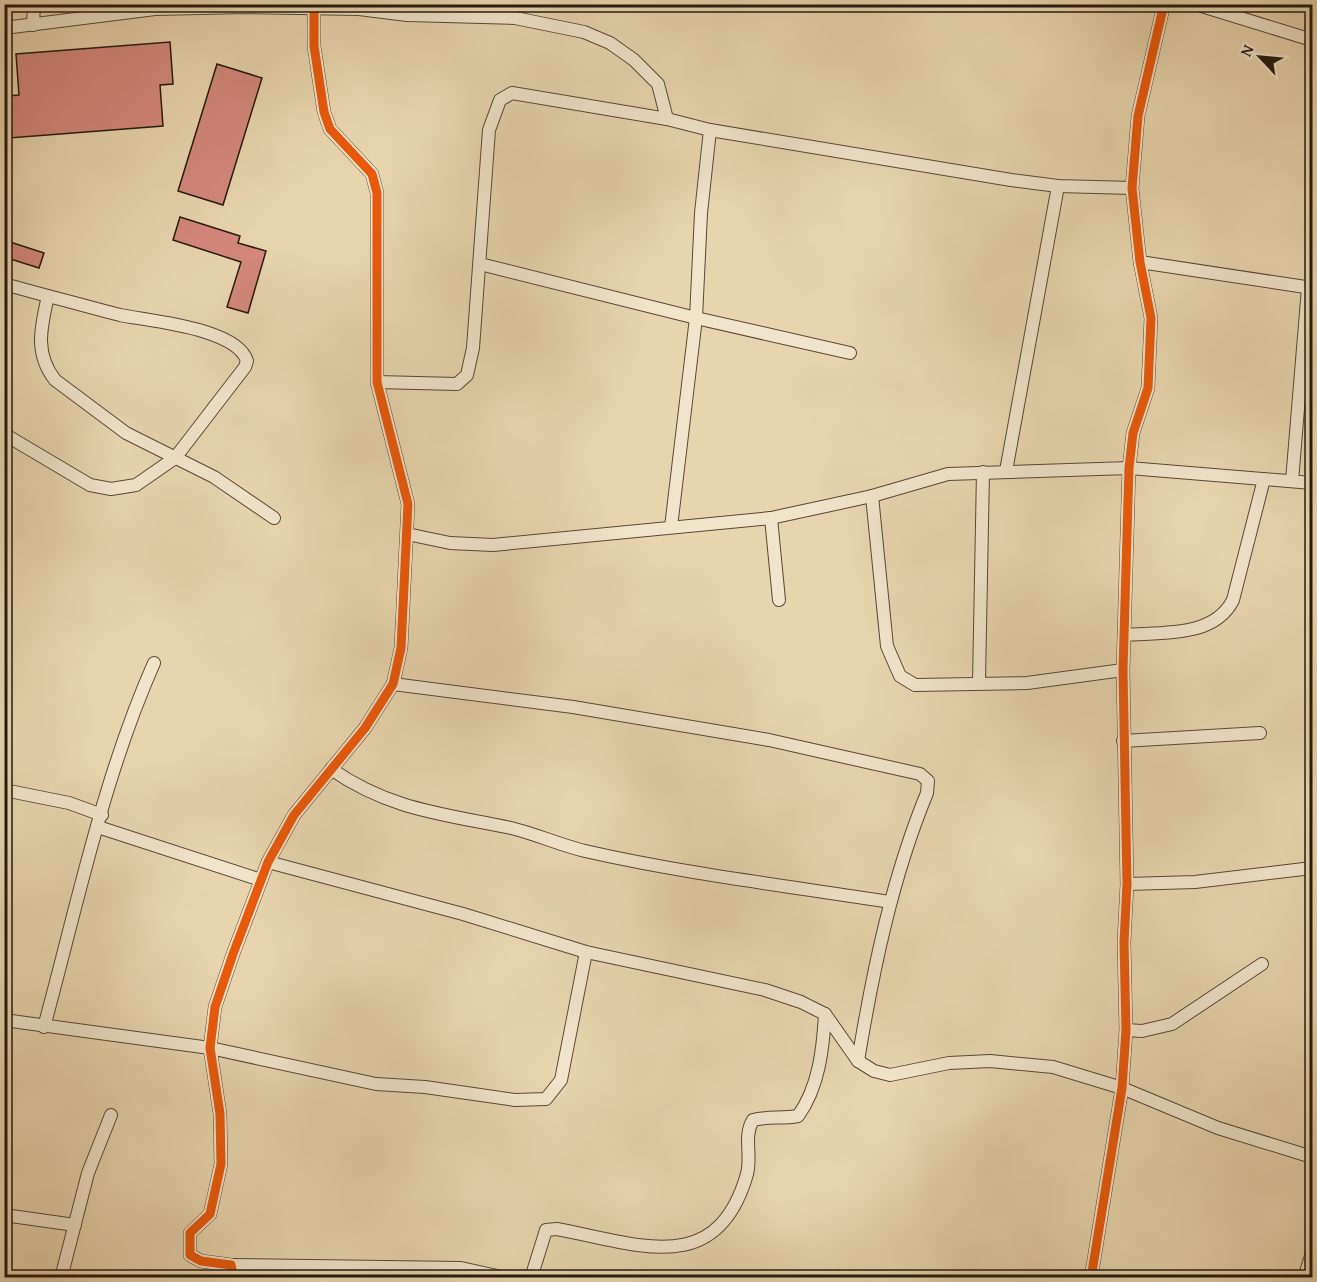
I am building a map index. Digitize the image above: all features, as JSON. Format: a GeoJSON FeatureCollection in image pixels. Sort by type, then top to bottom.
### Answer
{"type":"FeatureCollection","features":[{"type":"Feature","properties":{"kind":"street"},"geometry":{"type":"LineString","coordinates":[[33,25],[34,4]]}},
{"type":"Feature","properties":{"kind":"street"},"geometry":{"type":"LineString","coordinates":[[1091,1278],[1122,1088],[1126,1029],[1124,942],[1127,884],[1123,670],[1129,468],[1133,433],[1148,388],[1152,318],[1140,262],[1132,188],[1138,116],[1164,4]]}},
{"type":"Feature","properties":{"kind":"street"},"geometry":{"type":"LineString","coordinates":[[1195,4],[1312,38]]}},
{"type":"Feature","properties":{"kind":"street"},"geometry":{"type":"LineString","coordinates":[[314,7],[314,46],[324,112],[330,129],[372,174],[377,193],[377,382],[403,476],[408,504],[401,648],[393,684],[365,728],[294,815],[267,862],[215,1007],[210,1048],[220,1114],[221,1164],[210,1214],[190,1233],[188,1247],[190,1255],[201,1261],[233,1271],[461,1268],[506,1278]]}},
{"type":"Feature","properties":{"kind":"street"},"geometry":{"type":"LineString","coordinates":[[4,28],[155,9],[314,7],[359,9],[407,15],[515,18],[584,32],[610,44],[634,60],[658,84],[667,118]]}},
{"type":"Feature","properties":{"kind":"street"},"geometry":{"type":"LineString","coordinates":[[377,382],[457,384],[467,375],[475,338],[489,129],[500,100],[512,93],[667,118],[710,130],[784,144],[1058,186],[1132,188]]}},
{"type":"Feature","properties":{"kind":"street"},"geometry":{"type":"LineString","coordinates":[[671,527],[696,318],[701,213],[710,130]]}},
{"type":"Feature","properties":{"kind":"street"},"geometry":{"type":"LineString","coordinates":[[1006,471],[1058,186]]}},
{"type":"Feature","properties":{"kind":"street"},"geometry":{"type":"LineString","coordinates":[[1140,262],[1310,288],[1292,481]]}},
{"type":"Feature","properties":{"kind":"street"},"geometry":{"type":"LineString","coordinates":[[480,264],[696,318],[850,353]]}},
{"type":"Feature","properties":{"kind":"street"},"geometry":{"type":"LineString","coordinates":[[4,284],[122,315],[188,326],[241,349],[247,361],[245,367],[175,458],[136,485],[111,489],[90,485],[4,434]]}},
{"type":"Feature","properties":{"kind":"street"},"geometry":{"type":"LineString","coordinates":[[48,296],[41,327],[40,352],[46,369],[55,380],[126,433],[214,477],[274,518]]}},
{"type":"Feature","properties":{"kind":"street"},"geometry":{"type":"LineString","coordinates":[[408,534],[450,543],[493,545],[771,518],[872,496],[948,474],[983,472],[1129,468],[1312,483]]}},
{"type":"Feature","properties":{"kind":"street"},"geometry":{"type":"LineString","coordinates":[[978,682],[983,472]]}},
{"type":"Feature","properties":{"kind":"street"},"geometry":{"type":"LineString","coordinates":[[1124,635],[1203,627],[1227,612],[1233,600],[1264,478]]}},
{"type":"Feature","properties":{"kind":"street"},"geometry":{"type":"LineString","coordinates":[[872,496],[887,646],[900,676],[915,685],[978,682],[1027,684],[1123,670]]}},
{"type":"Feature","properties":{"kind":"street"},"geometry":{"type":"LineString","coordinates":[[771,518],[779,600]]}},
{"type":"Feature","properties":{"kind":"street"},"geometry":{"type":"LineString","coordinates":[[44,1027],[100,821],[137,702],[154,663]]}},
{"type":"Feature","properties":{"kind":"street"},"geometry":{"type":"LineString","coordinates":[[393,684],[573,707],[769,740],[920,774],[928,781],[927,793],[899,865],[868,999],[858,1061]]}},
{"type":"Feature","properties":{"kind":"street"},"geometry":{"type":"LineString","coordinates":[[1123,741],[1260,733]]}},
{"type":"Feature","properties":{"kind":"street"},"geometry":{"type":"LineString","coordinates":[[331,769],[370,792],[418,811],[513,829],[583,851],[685,872],[890,902]]}},
{"type":"Feature","properties":{"kind":"street"},"geometry":{"type":"LineString","coordinates":[[4,790],[69,803],[100,821],[261,880]]}},
{"type":"Feature","properties":{"kind":"street"},"geometry":{"type":"LineString","coordinates":[[267,862],[463,914],[586,952],[765,990],[801,1002],[825,1014],[858,1061],[874,1071],[890,1075],[950,1063],[990,1061],[1053,1067],[1122,1088],[1218,1128],[1312,1157]]}},
{"type":"Feature","properties":{"kind":"street"},"geometry":{"type":"LineString","coordinates":[[1127,884],[1196,882],[1312,868]]}},
{"type":"Feature","properties":{"kind":"street"},"geometry":{"type":"LineString","coordinates":[[4,1020],[210,1048],[376,1084],[424,1087],[515,1100],[546,1099],[561,1080],[586,952]]}},
{"type":"Feature","properties":{"kind":"street"},"geometry":{"type":"LineString","coordinates":[[1126,1029],[1142,1031],[1172,1024],[1262,964]]}},
{"type":"Feature","properties":{"kind":"street"},"geometry":{"type":"LineString","coordinates":[[531,1278],[546,1230],[556,1229],[654,1247],[687,1245],[704,1239],[718,1229],[733,1210],[748,1172],[750,1150],[747,1129],[753,1120],[767,1116],[783,1119],[798,1116],[808,1102],[823,1044],[825,1014]]}},
{"type":"Feature","properties":{"kind":"street"},"geometry":{"type":"LineString","coordinates":[[61,1278],[88,1173],[111,1115]]}},
{"type":"Feature","properties":{"kind":"street"},"geometry":{"type":"LineString","coordinates":[[4,1215],[75,1225]]}},
{"type":"Feature","properties":{"kind":"street"},"geometry":{"type":"LineString","coordinates":[[1304,1278],[1312,1253]]}},
{"type":"Feature","properties":{"kind":"building"},"geometry":{"type":"Polygon","coordinates":[[[170,42],[173,84],[160,85],[163,126],[9,138],[6,96],[19,95],[16,54],[170,42]]]}},
{"type":"Feature","properties":{"kind":"building"},"geometry":{"type":"Polygon","coordinates":[[[217,64],[262,78],[223,205],[178,191],[217,64]]]}},
{"type":"Feature","properties":{"kind":"building"},"geometry":{"type":"Polygon","coordinates":[[[180,217],[240,236],[238,243],[266,251],[248,313],[227,307],[241,262],[173,240],[180,217]]]}},
{"type":"Feature","properties":{"kind":"building"},"geometry":{"type":"Polygon","coordinates":[[[4,240],[44,253],[39,268],[4,257],[4,240]]]}},
{"type":"Feature","properties":{"kind":"cycle path"},"geometry":{"type":"LineString","coordinates":[[234,1278],[231,1265],[201,1261],[190,1255],[190,1233],[210,1214],[221,1164],[220,1114],[210,1048],[215,1007],[268,862],[294,815],[365,728],[393,684],[401,648],[408,504],[377,382],[377,193],[372,174],[330,129],[324,112],[314,46],[314,4]]}},
{"type":"Feature","properties":{"kind":"cycle path"},"geometry":{"type":"LineString","coordinates":[[1091,1278],[1122,1088],[1126,1030],[1124,942],[1127,884],[1123,670],[1129,468],[1133,433],[1148,388],[1151,318],[1140,262],[1132,188],[1138,116],[1164,4]]}}]}
